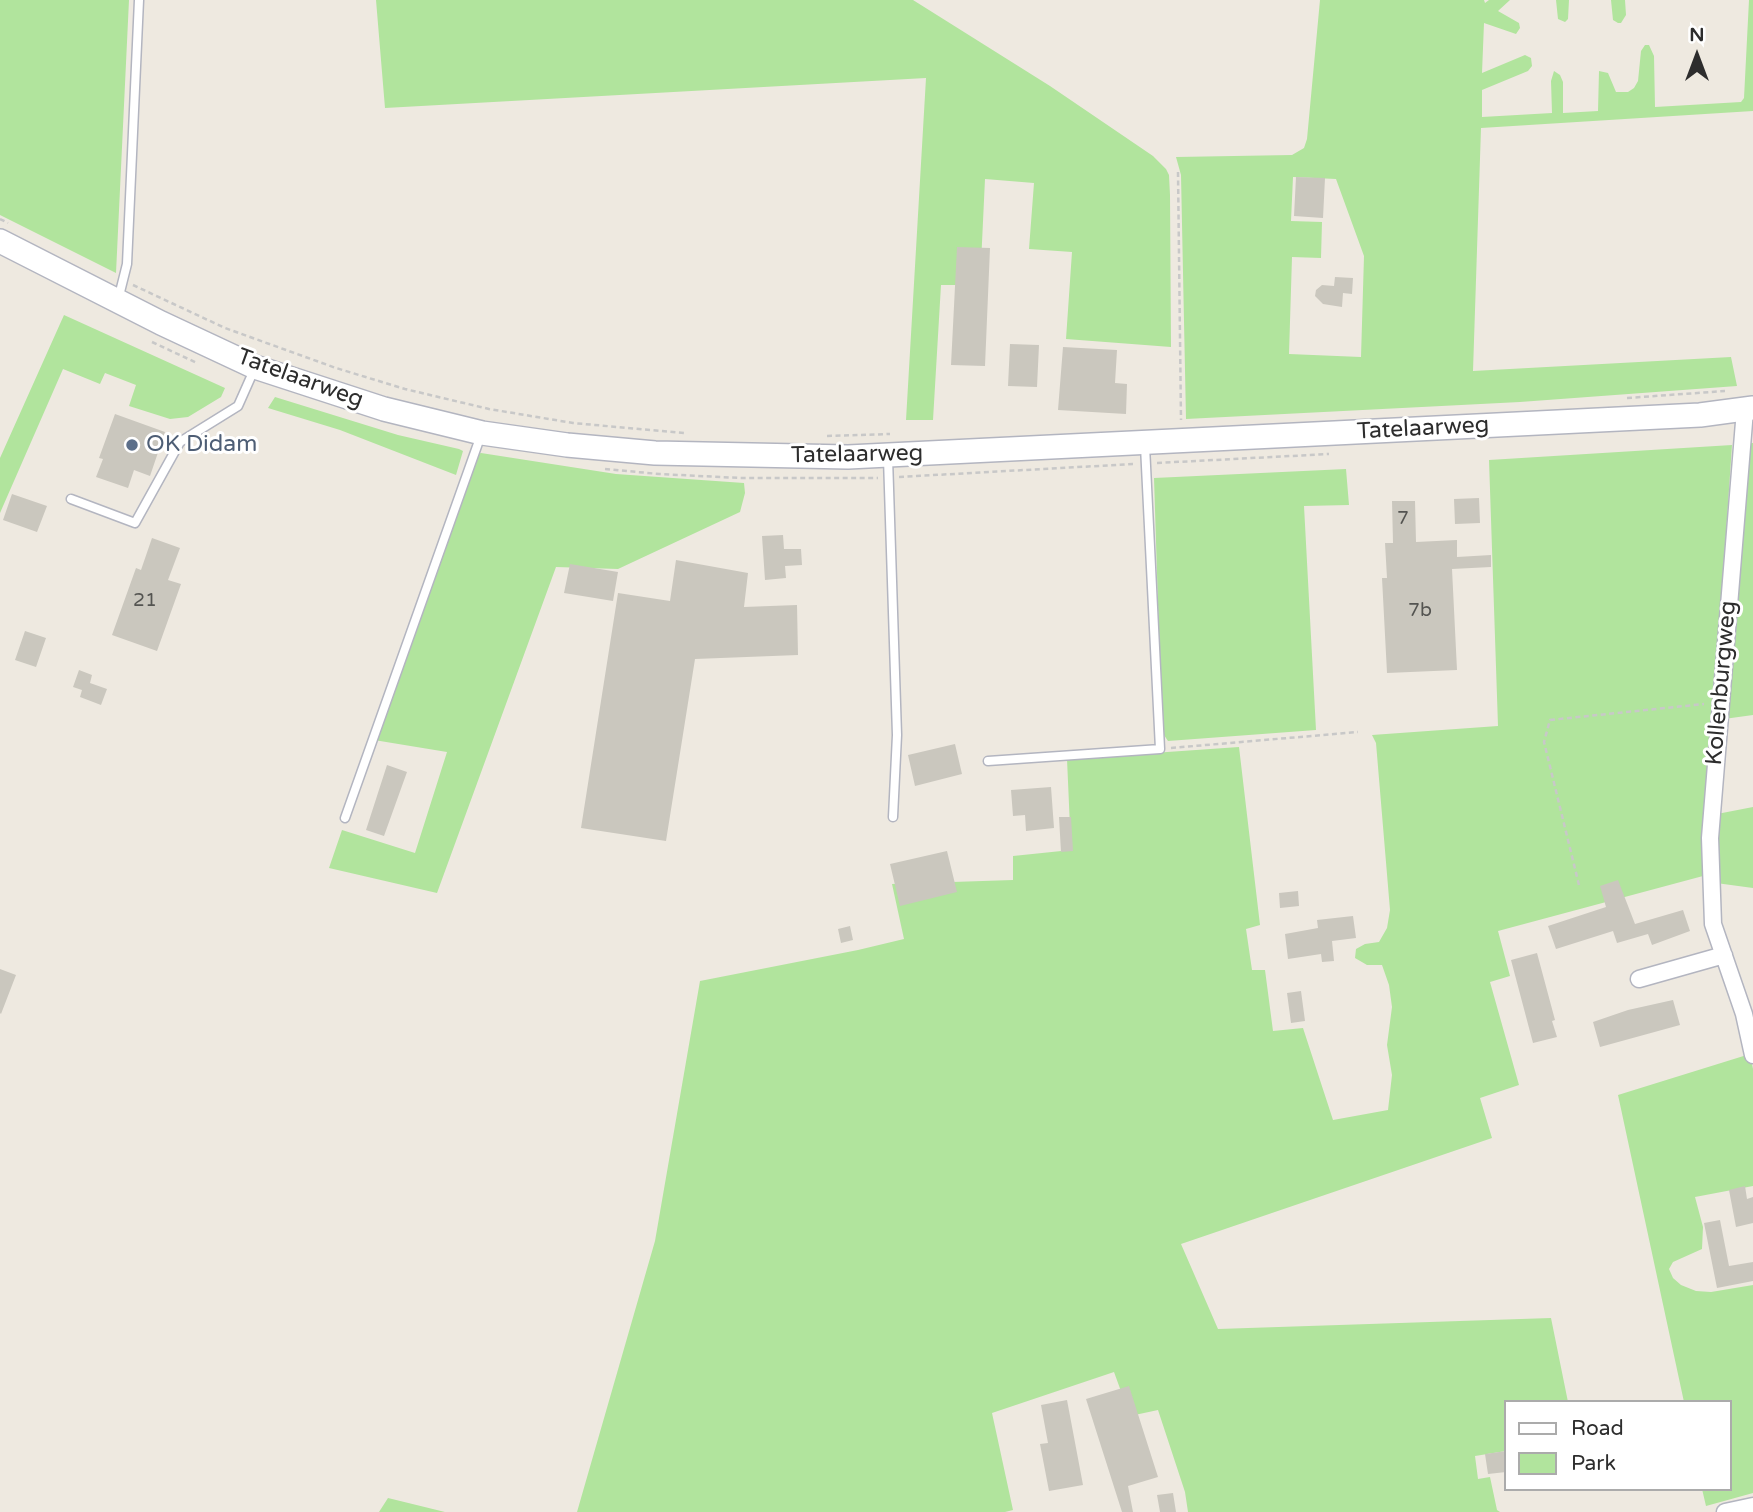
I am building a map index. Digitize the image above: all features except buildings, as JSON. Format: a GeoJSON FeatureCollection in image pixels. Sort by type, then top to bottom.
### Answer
{"type":"FeatureCollection","features":[{"type":"Feature","properties":{"kind":"main road","name":"Tatelaarweg"},"geometry":{"type":"LineString","coordinates":[[6,233],[120,291],[256,367],[384,409],[482,433],[567,445],[655,453],[767,457],[1145,453],[1182,441],[1700,415],[1745,403]]}},
{"type":"Feature","properties":{"kind":"street","name":"Kollenburgweg"},"geometry":{"type":"LineString","coordinates":[[1745,403],[1710,838],[1713,924],[1744,1014],[1753,1055]]}},
{"type":"Feature","properties":{"kind":"street"},"geometry":{"type":"LineString","coordinates":[[1639,979],[1724,955]]}},
{"type":"Feature","properties":{"kind":"street"},"geometry":{"type":"LineString","coordinates":[[1724,1512],[1753,1506]]}},
{"type":"Feature","properties":{"kind":"lane"},"geometry":{"type":"LineString","coordinates":[[120,291],[127,264],[139,0]]}},
{"type":"Feature","properties":{"kind":"lane"},"geometry":{"type":"LineString","coordinates":[[71,499],[135,523],[180,442],[238,406],[256,367]]}},
{"type":"Feature","properties":{"kind":"lane"},"geometry":{"type":"LineString","coordinates":[[345,818],[482,433]]}},
{"type":"Feature","properties":{"kind":"lane"},"geometry":{"type":"LineString","coordinates":[[988,761],[1160,749],[1145,453]]}},
{"type":"Feature","properties":{"kind":"lane"},"geometry":{"type":"LineString","coordinates":[[889,456],[897,735],[893,817]]}},
{"type":"Feature","properties":{"kind":"path"},"geometry":{"type":"LineString","coordinates":[[1178,172],[1182,441]]}},
{"type":"Feature","properties":{"kind":"path"},"geometry":{"type":"LineString","coordinates":[[0,219],[6,233]]}},
{"type":"Feature","properties":{"kind":"path","name":"Tatelaarweg"},"geometry":{"type":"LineString","coordinates":[[120,291],[336,368],[405,389],[489,409],[573,423],[692,433]]}},
{"type":"Feature","properties":{"kind":"path","name":"Tatelaarweg"},"geometry":{"type":"LineString","coordinates":[[144,337],[201,365]]}},
{"type":"Feature","properties":{"kind":"path"},"geometry":{"type":"LineString","coordinates":[[1624,398],[1745,403]]}},
{"type":"Feature","properties":{"kind":"path","name":"Tatelaarweg"},"geometry":{"type":"LineString","coordinates":[[824,436],[889,456]]}},
{"type":"Feature","properties":{"kind":"path","name":"Tatelaarweg"},"geometry":{"type":"LineString","coordinates":[[597,468],[740,478],[889,456],[1334,454]]}},
{"type":"Feature","properties":{"kind":"path"},"geometry":{"type":"LineString","coordinates":[[1579,885],[1544,742],[1550,720],[1701,705],[1721,698]]}},
{"type":"Feature","properties":{"kind":"path"},"geometry":{"type":"LineString","coordinates":[[1160,749],[1358,732]]}},
{"type":"Feature","properties":{"kind":"green space"},"geometry":{"type":"Polygon","coordinates":[[[0,0],[129,0],[116,273],[0,215],[0,0]]]}},
{"type":"Feature","properties":{"kind":"green space"},"geometry":{"type":"Polygon","coordinates":[[[376,0],[913,0],[1050,86],[1153,156],[1166,169],[1170,195],[1171,347],[1066,339],[1072,252],[1029,249],[1034,183],[985,179],[980,285],[941,285],[933,420],[906,420],[926,78],[385,108],[376,0]]]}},
{"type":"Feature","properties":{"kind":"green space"},"geometry":{"type":"Polygon","coordinates":[[[1320,0],[1484,0],[1485,3],[1489,0],[1510,0],[1498,11],[1519,23],[1520,28],[1516,34],[1484,23],[1482,73],[1525,55],[1531,58],[1532,66],[1528,71],[1482,90],[1482,117],[1552,113],[1551,81],[1554,71],[1560,75],[1563,82],[1563,113],[1598,111],[1599,71],[1608,73],[1616,92],[1628,92],[1638,81],[1641,51],[1645,45],[1649,45],[1654,56],[1655,107],[1741,102],[1744,98],[1749,0],[1753,0],[1753,111],[1481,128],[1473,371],[1731,357],[1737,386],[1520,402],[1186,419],[1181,175],[1176,157],[1292,155],[1304,148],[1320,0]],[[1293,177],[1291,221],[1322,222],[1321,258],[1292,257],[1289,354],[1361,357],[1364,256],[1336,179],[1293,177]]]}},
{"type":"Feature","properties":{"kind":"green space"},"geometry":{"type":"Polygon","coordinates":[[[1556,0],[1569,0],[1568,19],[1565,22],[1558,19],[1556,0]]]}},
{"type":"Feature","properties":{"kind":"green space"},"geometry":{"type":"Polygon","coordinates":[[[1611,0],[1625,0],[1626,15],[1621,23],[1613,20],[1611,0]]]}},
{"type":"Feature","properties":{"kind":"green space"},"geometry":{"type":"Polygon","coordinates":[[[64,315],[225,388],[221,397],[188,417],[170,419],[129,406],[136,385],[105,373],[100,384],[63,369],[0,513],[0,458],[64,315]]]}},
{"type":"Feature","properties":{"kind":"green space"},"geometry":{"type":"Polygon","coordinates":[[[275,397],[398,435],[459,449],[463,451],[456,475],[340,430],[268,408],[275,397]]]}},
{"type":"Feature","properties":{"kind":"green space"},"geometry":{"type":"Polygon","coordinates":[[[1753,443],[1753,715],[1724,719],[1744,444],[1753,443]]]}},
{"type":"Feature","properties":{"kind":"green space"},"geometry":{"type":"Polygon","coordinates":[[[1732,445],[1703,876],[1498,931],[1510,976],[1490,982],[1519,1085],[1480,1098],[1492,1138],[1181,1244],[1218,1329],[1551,1318],[1568,1400],[1504,1400],[1504,1451],[1475,1456],[1478,1479],[1490,1477],[1497,1510],[1500,1512],[1188,1512],[1185,1492],[1158,1410],[1130,1416],[1114,1372],[992,1413],[1013,1510],[577,1512],[655,1241],[700,981],[904,939],[892,884],[1013,880],[1013,856],[1071,850],[1067,759],[1239,747],[1260,925],[1246,929],[1252,970],[1265,970],[1273,1031],[1303,1028],[1333,1120],[1388,1110],[1392,1075],[1387,1045],[1392,1007],[1389,985],[1382,965],[1367,965],[1355,958],[1356,949],[1365,944],[1379,942],[1387,928],[1390,910],[1376,743],[1372,735],[1498,726],[1489,460],[1732,445]]]}},
{"type":"Feature","properties":{"kind":"green space"},"geometry":{"type":"Polygon","coordinates":[[[478,454],[616,474],[744,483],[745,493],[740,512],[618,569],[556,567],[437,893],[329,868],[342,830],[415,853],[447,752],[374,740],[478,454]]]}},
{"type":"Feature","properties":{"kind":"green space"},"geometry":{"type":"Polygon","coordinates":[[[1346,469],[1349,505],[1304,506],[1316,730],[1168,741],[1162,732],[1154,478],[1346,469]]]}},
{"type":"Feature","properties":{"kind":"green space"},"geometry":{"type":"Polygon","coordinates":[[[1753,807],[1753,888],[1716,883],[1717,814],[1753,807]]]}},
{"type":"Feature","properties":{"kind":"green space"},"geometry":{"type":"Polygon","coordinates":[[[1750,1054],[1753,1069],[1753,1186],[1695,1197],[1703,1227],[1702,1249],[1673,1262],[1669,1269],[1673,1278],[1681,1285],[1696,1291],[1711,1292],[1753,1285],[1753,1493],[1706,1506],[1702,1491],[1732,1491],[1732,1400],[1684,1400],[1618,1095],[1750,1054]]]}},
{"type":"Feature","properties":{"kind":"green space"},"geometry":{"type":"Polygon","coordinates":[[[388,1498],[445,1512],[379,1512],[388,1498]]]}},
{"type":"Feature","properties":{"kind":"place","name":"OK Didam"},"geometry":{"type":"Point","coordinates":[132,445]}}]}
